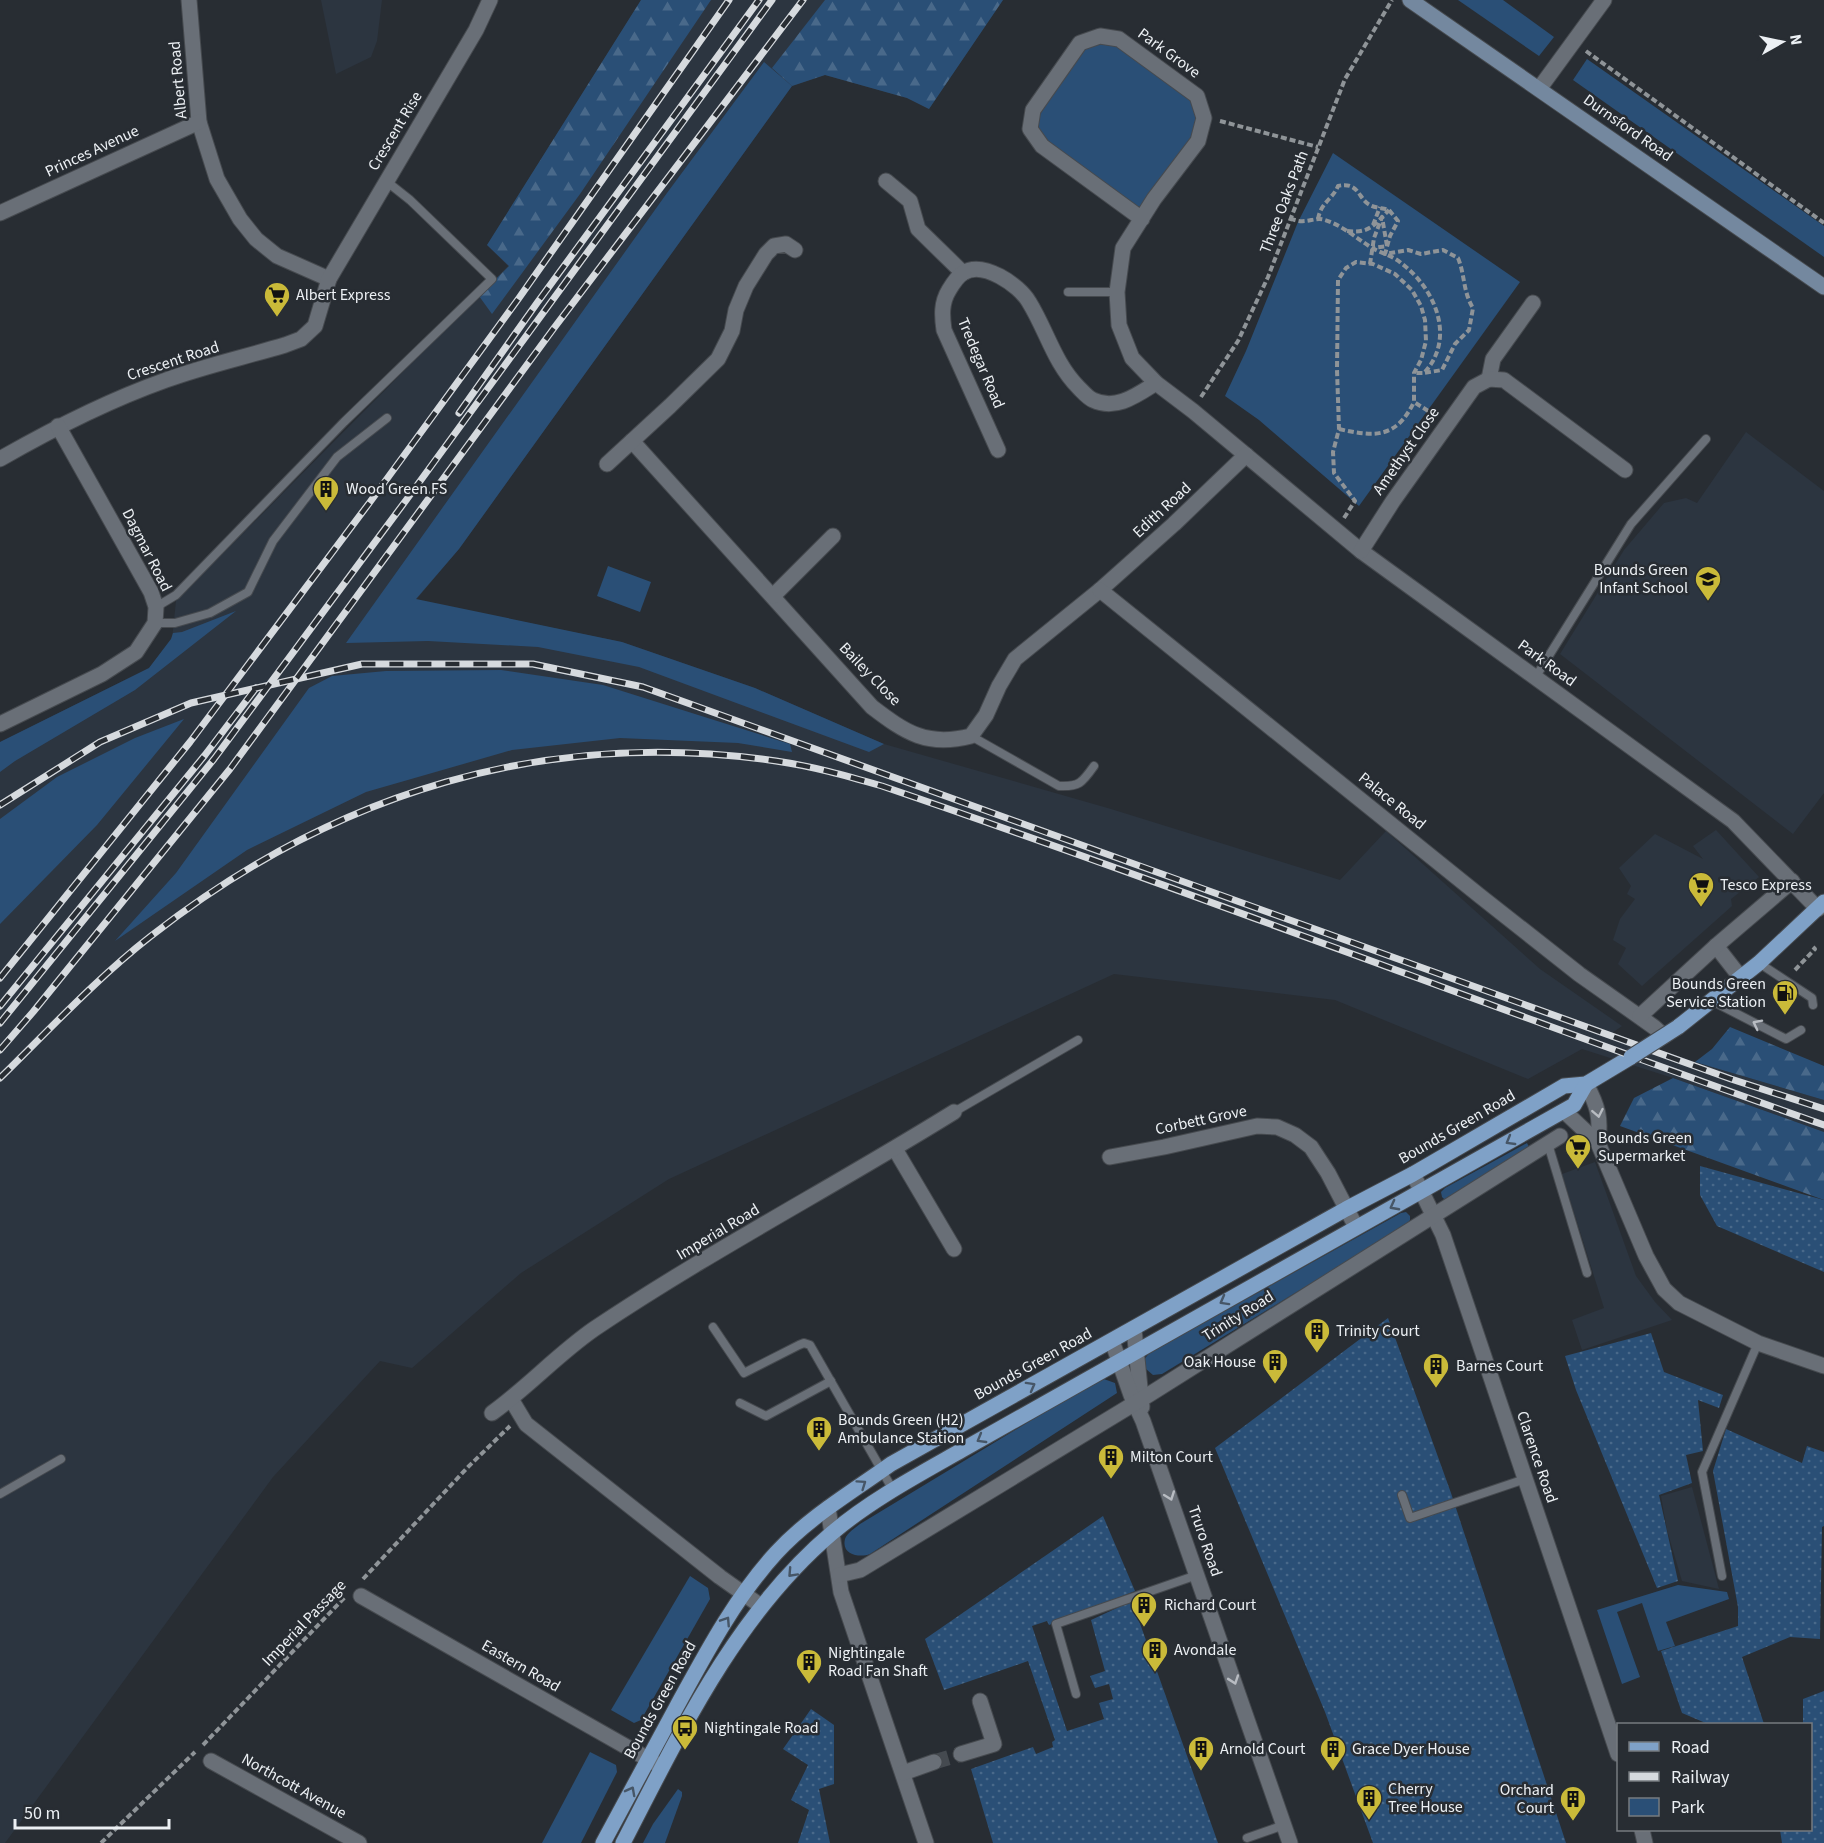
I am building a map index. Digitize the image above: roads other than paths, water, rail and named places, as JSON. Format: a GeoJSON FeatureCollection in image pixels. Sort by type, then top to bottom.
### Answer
{"type":"FeatureCollection","features":[{"type":"Feature","properties":{"kind":"main road","name":"Durnsford Road"},"geometry":{"type":"LineString","coordinates":[[1410,0],[1824,287]]}},
{"type":"Feature","properties":{"kind":"main road","name":"Bounds Green Road"},"geometry":{"type":"LineString","coordinates":[[603,1843],[704,1655],[743,1594],[777,1552],[828,1508],[881,1471],[1413,1174],[1564,1086],[1586,1084],[1600,1076],[1659,1031],[1678,1027],[1712,1001],[1759,963],[1821,906]]}},
{"type":"Feature","properties":{"kind":"main road","name":"Bounds Green Road"},"geometry":{"type":"LineString","coordinates":[[623,1843],[662,1767],[721,1663],[761,1606],[807,1556],[833,1532],[892,1490],[1118,1360],[1564,1111],[1574,1105],[1586,1084]]}},
{"type":"Feature","properties":{"kind":"street","name":"Albert Road"},"geometry":{"type":"LineString","coordinates":[[189,0],[199,122],[217,179],[240,219],[256,239],[277,256],[329,279]]}},
{"type":"Feature","properties":{"kind":"street","name":"Crescent Rise"},"geometry":{"type":"LineString","coordinates":[[329,279],[476,30],[490,0]]}},
{"type":"Feature","properties":{"kind":"street"},"geometry":{"type":"LineString","coordinates":[[1539,89],[1604,0]]}},
{"type":"Feature","properties":{"kind":"street","name":"Park Grove"},"geometry":{"type":"LineString","coordinates":[[1100,36],[1119,39],[1197,96],[1204,118],[1198,141],[1142,219],[1042,146],[1030,129],[1033,110],[1080,43],[1100,36]]}},
{"type":"Feature","properties":{"kind":"street","name":"Princes Avenue"},"geometry":{"type":"LineString","coordinates":[[0,213],[199,122]]}},
{"type":"Feature","properties":{"kind":"street"},"geometry":{"type":"LineString","coordinates":[[886,181],[910,201],[918,230],[963,273],[976,270],[992,272],[1019,289],[1029,301],[1057,361],[1092,400],[1108,404],[1125,401],[1156,383]]}},
{"type":"Feature","properties":{"kind":"street"},"geometry":{"type":"LineString","coordinates":[[1142,219],[1123,248],[1117,292],[1119,325],[1132,358],[1156,383],[1246,455]]}},
{"type":"Feature","properties":{"kind":"street"},"geometry":{"type":"LineString","coordinates":[[608,464],[718,359],[732,331],[736,310],[746,286],[765,254],[774,246],[786,244],[795,250]]}},
{"type":"Feature","properties":{"kind":"street","name":"Tredegar Road"},"geometry":{"type":"LineString","coordinates":[[963,273],[950,288],[944,300],[942,315],[944,330],[998,450]]}},
{"type":"Feature","properties":{"kind":"street","name":"Crescent Road"},"geometry":{"type":"LineString","coordinates":[[0,459],[58,426],[110,402],[167,380],[301,339],[315,326],[329,279]]}},
{"type":"Feature","properties":{"kind":"street"},"geometry":{"type":"LineString","coordinates":[[1533,303],[1493,359],[1489,379],[1504,380],[1625,470]]}},
{"type":"Feature","properties":{"kind":"street","name":"Amethyst Close"},"geometry":{"type":"LineString","coordinates":[[1361,551],[1392,501],[1447,422],[1474,387],[1489,379]]}},
{"type":"Feature","properties":{"kind":"street","name":"Dagmar Road"},"geometry":{"type":"LineString","coordinates":[[0,724],[102,674],[136,652],[155,623],[156,607],[146,582],[58,426]]}},
{"type":"Feature","properties":{"kind":"street","name":"Bailey Close"},"geometry":{"type":"LineString","coordinates":[[632,441],[872,707],[901,729],[919,736],[939,740],[955,740],[971,736]]}},
{"type":"Feature","properties":{"kind":"street","name":"Park Road"},"geometry":{"type":"LineString","coordinates":[[1246,455],[1361,551],[1733,821],[1792,881],[1821,906]]}},
{"type":"Feature","properties":{"kind":"street","name":"Edith Road"},"geometry":{"type":"LineString","coordinates":[[1100,590],[1246,455]]}},
{"type":"Feature","properties":{"kind":"street"},"geometry":{"type":"LineString","coordinates":[[772,596],[832,536]]}},
{"type":"Feature","properties":{"kind":"street"},"geometry":{"type":"LineString","coordinates":[[971,736],[986,715],[999,686],[1016,659],[1100,590]]}},
{"type":"Feature","properties":{"kind":"street","name":"Palace Road"},"geometry":{"type":"LineString","coordinates":[[1100,590],[1480,897],[1579,974],[1659,1031]]}},
{"type":"Feature","properties":{"kind":"street"},"geometry":{"type":"LineString","coordinates":[[1640,1016],[1716,946],[1792,881]]}},
{"type":"Feature","properties":{"kind":"street"},"geometry":{"type":"LineString","coordinates":[[1716,946],[1741,978]]}},
{"type":"Feature","properties":{"kind":"street"},"geometry":{"type":"LineString","coordinates":[[1586,1084],[1598,1106],[1600,1126],[1598,1143]]}},
{"type":"Feature","properties":{"kind":"street"},"geometry":{"type":"LineString","coordinates":[[1564,1111],[1589,1132],[1598,1143],[1646,1256],[1664,1289],[1679,1303],[1758,1343],[1824,1366]]}},
{"type":"Feature","properties":{"kind":"street","name":"Imperial Road"},"geometry":{"type":"LineString","coordinates":[[492,1413],[600,1325],[954,1112]]}},
{"type":"Feature","properties":{"kind":"street","name":"Corbett Grove"},"geometry":{"type":"LineString","coordinates":[[1110,1157],[1257,1126],[1277,1127],[1295,1135],[1311,1147],[1356,1227]]}},
{"type":"Feature","properties":{"kind":"street","name":"Trinity Road"},"geometry":{"type":"LineString","coordinates":[[839,1575],[860,1570],[1554,1140]]}},
{"type":"Feature","properties":{"kind":"street"},"geometry":{"type":"LineString","coordinates":[[895,1149],[954,1249]]}},
{"type":"Feature","properties":{"kind":"street","name":"Clarence Road"},"geometry":{"type":"LineString","coordinates":[[1413,1174],[1443,1235],[1617,1751]]}},
{"type":"Feature","properties":{"kind":"street","name":"Truro Road"},"geometry":{"type":"LineString","coordinates":[[1134,1329],[1143,1421],[1290,1843]]}},
{"type":"Feature","properties":{"kind":"street","name":"Truro Road"},"geometry":{"type":"LineString","coordinates":[[1112,1341],[1118,1360],[1140,1398]]}},
{"type":"Feature","properties":{"kind":"street"},"geometry":{"type":"LineString","coordinates":[[512,1399],[526,1424],[761,1606]]}},
{"type":"Feature","properties":{"kind":"street"},"geometry":{"type":"LineString","coordinates":[[828,1508],[841,1592],[926,1843]]}},
{"type":"Feature","properties":{"kind":"street","name":"Eastern Road"},"geometry":{"type":"LineString","coordinates":[[357,1590],[662,1767]]}},
{"type":"Feature","properties":{"kind":"street"},"geometry":{"type":"LineString","coordinates":[[961,1754],[994,1744],[980,1701]]}},
{"type":"Feature","properties":{"kind":"street","name":"Northcott Avenue"},"geometry":{"type":"LineString","coordinates":[[211,1761],[359,1843]]}},
{"type":"Feature","properties":{"kind":"street"},"geometry":{"type":"LineString","coordinates":[[903,1773],[934,1762]]}},
{"type":"Feature","properties":{"kind":"lane"},"geometry":{"type":"LineString","coordinates":[[156,607],[176,595],[344,422],[492,279],[410,200],[386,181]]}},
{"type":"Feature","properties":{"kind":"lane"},"geometry":{"type":"LineString","coordinates":[[1068,292],[1117,292]]}},
{"type":"Feature","properties":{"kind":"lane"},"geometry":{"type":"LineString","coordinates":[[155,623],[175,623],[210,613],[248,592],[273,541],[337,457],[387,418]]}},
{"type":"Feature","properties":{"kind":"lane"},"geometry":{"type":"LineString","coordinates":[[1535,678],[1631,524],[1706,439]]}},
{"type":"Feature","properties":{"kind":"lane"},"geometry":{"type":"LineString","coordinates":[[971,736],[1059,786],[1074,787],[1085,780],[1094,766]]}},
{"type":"Feature","properties":{"kind":"lane"},"geometry":{"type":"LineString","coordinates":[[1759,963],[1812,998],[1813,1005]]}},
{"type":"Feature","properties":{"kind":"lane"},"geometry":{"type":"LineString","coordinates":[[1712,1001],[1786,1039],[1801,1030]]}},
{"type":"Feature","properties":{"kind":"lane"},"geometry":{"type":"LineString","coordinates":[[954,1112],[1078,1040]]}},
{"type":"Feature","properties":{"kind":"lane"},"geometry":{"type":"LineString","coordinates":[[1554,1140],[1587,1273]]}},
{"type":"Feature","properties":{"kind":"lane"},"geometry":{"type":"LineString","coordinates":[[713,1327],[744,1373],[804,1343],[810,1345],[892,1490]]}},
{"type":"Feature","properties":{"kind":"lane"},"geometry":{"type":"LineString","coordinates":[[1722,1576],[1702,1472],[1758,1343]]}},
{"type":"Feature","properties":{"kind":"lane"},"geometry":{"type":"LineString","coordinates":[[740,1403],[766,1416],[831,1381]]}},
{"type":"Feature","properties":{"kind":"lane"},"geometry":{"type":"LineString","coordinates":[[0,1494],[61,1459]]}},
{"type":"Feature","properties":{"kind":"lane"},"geometry":{"type":"LineString","coordinates":[[1402,1495],[1410,1518],[1526,1479]]}},
{"type":"Feature","properties":{"kind":"lane"},"geometry":{"type":"LineString","coordinates":[[1076,1694],[1056,1624],[1197,1575]]}},
{"type":"Feature","properties":{"kind":"lane"},"geometry":{"type":"LineString","coordinates":[[1246,1838],[1284,1825]]}},
{"type":"Feature","properties":{"kind":"tunnel"},"geometry":{"type":"LineString","coordinates":[[934,1762],[961,1754]]}},
{"type":"Feature","properties":{"kind":"railway"},"geometry":{"type":"LineString","coordinates":[[0,978],[190,742],[370,502],[519,298],[729,0]]}},
{"type":"Feature","properties":{"kind":"railway"},"geometry":{"type":"LineString","coordinates":[[459,413],[759,0]]}},
{"type":"Feature","properties":{"kind":"railway"},"geometry":{"type":"LineString","coordinates":[[0,1023],[214,759],[772,0]]}},
{"type":"Feature","properties":{"kind":"railway"},"geometry":{"type":"LineString","coordinates":[[0,1050],[230,769],[554,328],[803,0]]}},
{"type":"Feature","properties":{"kind":"railway"},"geometry":{"type":"LineString","coordinates":[[0,805],[100,742],[191,703],[362,664],[533,664],[643,687],[1731,1079],[1824,1109]]}},
{"type":"Feature","properties":{"kind":"railway"},"geometry":{"type":"LineString","coordinates":[[0,1006],[205,755],[256,688]]}},
{"type":"Feature","properties":{"kind":"railway"},"geometry":{"type":"LineString","coordinates":[[0,1078],[92,987],[151,936],[221,886],[293,844],[368,809],[446,782],[525,764],[607,754],[690,753],[789,763],[882,786],[1118,869],[1824,1125]]}},
{"type":"Feature","properties":{"kind":"place","name":"Albert Express"},"geometry":{"type":"Point","coordinates":[277,318]}},
{"type":"Feature","properties":{"kind":"place","name":"Wood Green FS"},"geometry":{"type":"Point","coordinates":[326,512]}},
{"type":"Feature","properties":{"kind":"place","name":"Bounds Green Infant School"},"geometry":{"type":"Point","coordinates":[1708,602]}},
{"type":"Feature","properties":{"kind":"place","name":"Tesco Express"},"geometry":{"type":"Point","coordinates":[1701,908]}},
{"type":"Feature","properties":{"kind":"place","name":"Bounds Green Service Station"},"geometry":{"type":"Point","coordinates":[1785,1016]}},
{"type":"Feature","properties":{"kind":"place","name":"Bounds Green Supermarket"},"geometry":{"type":"Point","coordinates":[1578,1170]}},
{"type":"Feature","properties":{"kind":"place","name":"Trinity Court"},"geometry":{"type":"Point","coordinates":[1317,1354]}},
{"type":"Feature","properties":{"kind":"place","name":"Oak House"},"geometry":{"type":"Point","coordinates":[1275,1385]}},
{"type":"Feature","properties":{"kind":"place","name":"Barnes Court"},"geometry":{"type":"Point","coordinates":[1436,1389]}},
{"type":"Feature","properties":{"kind":"place","name":"Bounds Green (H2) Ambulance Station"},"geometry":{"type":"Point","coordinates":[819,1452]}},
{"type":"Feature","properties":{"kind":"place","name":"Milton Court"},"geometry":{"type":"Point","coordinates":[1111,1480]}},
{"type":"Feature","properties":{"kind":"place","name":"Richard Court"},"geometry":{"type":"Point","coordinates":[1144,1628]}},
{"type":"Feature","properties":{"kind":"place","name":"Avondale"},"geometry":{"type":"Point","coordinates":[1155,1673]}},
{"type":"Feature","properties":{"kind":"place","name":"Nightingale Road Fan Shaft"},"geometry":{"type":"Point","coordinates":[809,1685]}},
{"type":"Feature","properties":{"kind":"place","name":"Nightingale Road"},"geometry":{"type":"Point","coordinates":[685,1751]}},
{"type":"Feature","properties":{"kind":"place","name":"Arnold Court"},"geometry":{"type":"Point","coordinates":[1201,1772]}},
{"type":"Feature","properties":{"kind":"place","name":"Grace Dyer House"},"geometry":{"type":"Point","coordinates":[1333,1772]}},
{"type":"Feature","properties":{"kind":"place","name":"Cherry Tree House"},"geometry":{"type":"Point","coordinates":[1369,1821]}},
{"type":"Feature","properties":{"kind":"place","name":"Orchard Court"},"geometry":{"type":"Point","coordinates":[1573,1822]}}]}
